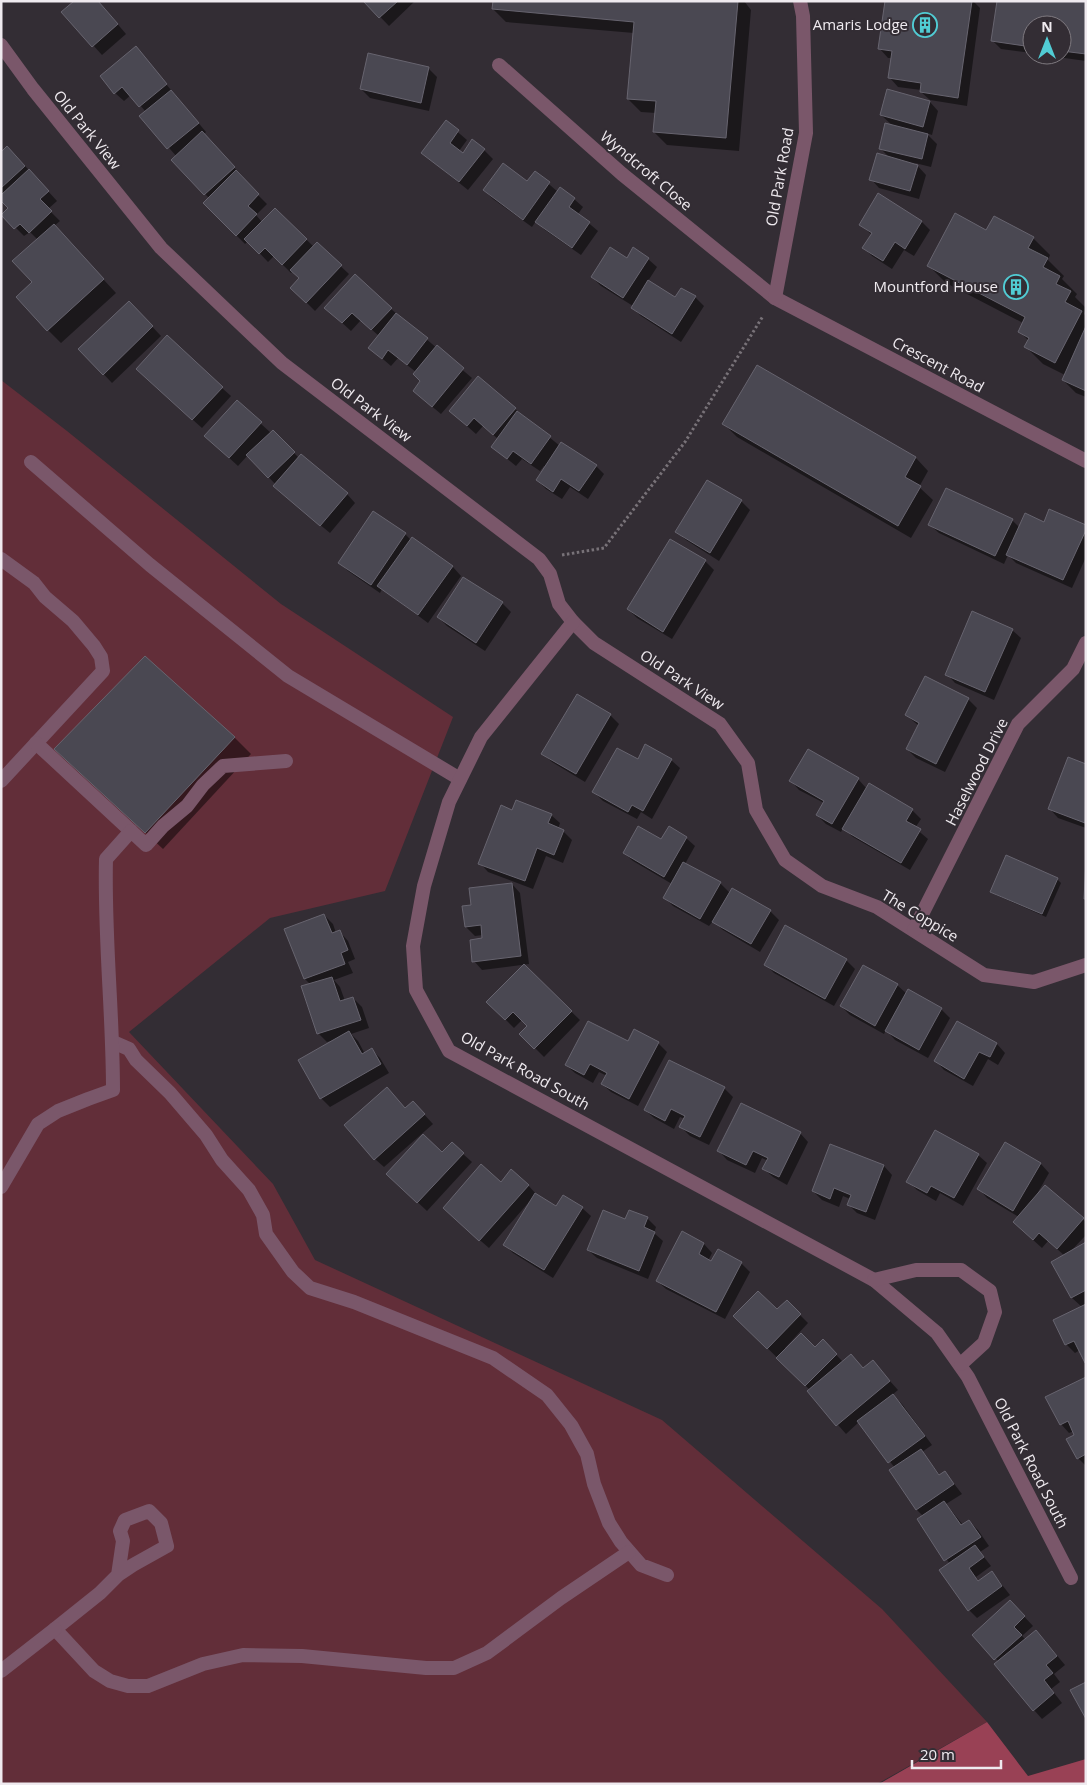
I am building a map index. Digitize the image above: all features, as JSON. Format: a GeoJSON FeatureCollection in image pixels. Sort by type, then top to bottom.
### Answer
{"type":"FeatureCollection","features":[{"type":"Feature","properties":{"kind":"street","name":"Old Park Road"},"geometry":{"type":"LineString","coordinates":[[775,298],[806,133],[803,16],[800,1]]}},
{"type":"Feature","properties":{"kind":"street","name":"Old Park View"},"geometry":{"type":"LineString","coordinates":[[1,45],[33,89],[168,255],[282,363],[539,559],[550,574],[559,604],[572,622],[594,643],[720,724],[748,763]]}},
{"type":"Feature","properties":{"kind":"street","name":"Wyndcroft Close"},"geometry":{"type":"LineString","coordinates":[[499,65],[622,174],[775,298]]}},
{"type":"Feature","properties":{"kind":"street","name":"Crescent Road"},"geometry":{"type":"LineString","coordinates":[[775,298],[1086,462]]}},
{"type":"Feature","properties":{"kind":"street"},"geometry":{"type":"LineString","coordinates":[[31,462],[150,565],[288,676],[460,779]]}},
{"type":"Feature","properties":{"kind":"street"},"geometry":{"type":"LineString","coordinates":[[1,559],[34,583],[45,597],[73,621],[101,656],[103,671],[1,781]]}},
{"type":"Feature","properties":{"kind":"street","name":"Old Park Road South"},"geometry":{"type":"LineString","coordinates":[[572,622],[481,737],[450,802],[424,886],[413,946],[416,990],[450,1051],[874,1280],[937,1333],[960,1364],[1071,1578]]}},
{"type":"Feature","properties":{"kind":"street","name":"Haselwood Drive"},"geometry":{"type":"LineString","coordinates":[[914,930],[1018,724],[1073,669],[1086,643]]}},
{"type":"Feature","properties":{"kind":"street"},"geometry":{"type":"LineString","coordinates":[[36,743],[146,845],[163,826],[187,806],[203,785],[223,766],[286,761]]}},
{"type":"Feature","properties":{"kind":"street","name":"The Coppice"},"geometry":{"type":"LineString","coordinates":[[748,763],[756,810],[785,860],[822,886],[877,907],[984,974],[1034,982],[1086,965]]}},
{"type":"Feature","properties":{"kind":"street"},"geometry":{"type":"LineString","coordinates":[[1,1187],[38,1124],[58,1112],[113,1090],[113,1042],[105,898],[106,859],[131,831]]}},
{"type":"Feature","properties":{"kind":"street"},"geometry":{"type":"LineString","coordinates":[[113,1042],[129,1049],[136,1060],[170,1093],[206,1134],[222,1160],[249,1190],[263,1216],[266,1234],[293,1272],[310,1288],[354,1302],[492,1358],[547,1395],[571,1424],[587,1454],[594,1484],[610,1523],[621,1542],[641,1565],[666,1575]]}},
{"type":"Feature","properties":{"kind":"street"},"geometry":{"type":"LineString","coordinates":[[874,1280],[916,1270],[960,1270],[990,1291],[995,1312],[984,1343],[960,1364]]}},
{"type":"Feature","properties":{"kind":"street"},"geometry":{"type":"LineString","coordinates":[[1,1671],[100,1593],[118,1575],[167,1546],[161,1523],[148,1511],[125,1520],[120,1531],[123,1541],[118,1575]]}},
{"type":"Feature","properties":{"kind":"street"},"geometry":{"type":"LineString","coordinates":[[55,1629],[94,1671],[110,1681],[128,1686],[148,1686],[203,1664],[244,1655],[302,1656],[426,1668],[454,1668],[487,1653],[561,1598],[629,1552]]}},
{"type":"Feature","properties":{"kind":"path"},"geometry":{"type":"LineString","coordinates":[[539,559],[604,548],[685,442],[775,298]]}},
{"type":"Feature","properties":{"kind":"shaded area"},"geometry":{"type":"Polygon","coordinates":[[[1,380],[281,604],[453,717],[385,891],[270,918],[129,1032],[273,1184],[315,1260],[662,1420],[882,1609],[987,1722],[877,1784],[1,1784],[1,380]]]}},
{"type":"Feature","properties":{"kind":"shaded area"},"geometry":{"type":"Polygon","coordinates":[[[987,1722],[1028,1776],[1086,1759],[1086,1784],[879,1784],[987,1722]]]}},
{"type":"Feature","properties":{"kind":"building"},"geometry":{"type":"Polygon","coordinates":[[[74,1],[98,1],[118,24],[92,47],[61,12],[74,1]]]}},
{"type":"Feature","properties":{"kind":"building"},"geometry":{"type":"Polygon","coordinates":[[[363,1],[398,1],[379,18],[363,1]]]}},
{"type":"Feature","properties":{"kind":"building"},"geometry":{"type":"Polygon","coordinates":[[[493,1],[738,1],[726,138],[653,132],[656,101],[627,99],[634,22],[492,9],[493,1]]]}},
{"type":"Feature","properties":{"kind":"building","name":"Amaris Lodge"},"geometry":{"type":"Polygon","coordinates":[[[885,1],[972,1],[958,98],[920,92],[921,83],[888,78],[892,51],[878,49],[885,1]]]}},
{"type":"Feature","properties":{"kind":"building"},"geometry":{"type":"Polygon","coordinates":[[[997,1],[1086,1],[1086,54],[1072,52],[1072,15],[1022,15],[1022,46],[991,41],[997,1]]]}},
{"type":"Feature","properties":{"kind":"building"},"geometry":{"type":"Polygon","coordinates":[[[136,46],[167,84],[139,107],[122,87],[114,94],[100,76],[136,46]]]}},
{"type":"Feature","properties":{"kind":"building"},"geometry":{"type":"Polygon","coordinates":[[[368,53],[429,67],[421,103],[360,89],[368,53]]]}},
{"type":"Feature","properties":{"kind":"building"},"geometry":{"type":"Polygon","coordinates":[[[887,89],[930,101],[923,127],[880,115],[887,89]]]}},
{"type":"Feature","properties":{"kind":"building"},"geometry":{"type":"Polygon","coordinates":[[[171,90],[199,123],[167,149],[139,116],[171,90]]]}},
{"type":"Feature","properties":{"kind":"building"},"geometry":{"type":"Polygon","coordinates":[[[446,120],[459,130],[450,143],[463,153],[472,139],[485,149],[459,182],[421,153],[446,120]]]}},
{"type":"Feature","properties":{"kind":"building"},"geometry":{"type":"Polygon","coordinates":[[[885,123],[928,134],[922,159],[879,149],[885,123]]]}},
{"type":"Feature","properties":{"kind":"building"},"geometry":{"type":"Polygon","coordinates":[[[202,131],[235,167],[204,195],[171,160],[202,131]]]}},
{"type":"Feature","properties":{"kind":"building"},"geometry":{"type":"Polygon","coordinates":[[[7,146],[25,166],[1,188],[1,152],[7,146]]]}},
{"type":"Feature","properties":{"kind":"building"},"geometry":{"type":"Polygon","coordinates":[[[877,153],[918,165],[910,191],[869,180],[877,153]]]}},
{"type":"Feature","properties":{"kind":"building"},"geometry":{"type":"Polygon","coordinates":[[[503,163],[527,181],[535,171],[550,182],[523,220],[483,190],[503,163]]]}},
{"type":"Feature","properties":{"kind":"building"},"geometry":{"type":"Polygon","coordinates":[[[29,169],[49,191],[40,199],[52,211],[29,233],[20,224],[14,229],[1,215],[8,208],[1,201],[1,195],[29,169]]]}},
{"type":"Feature","properties":{"kind":"building"},"geometry":{"type":"Polygon","coordinates":[[[236,170],[259,194],[248,206],[257,214],[236,236],[203,203],[236,170]]]}},
{"type":"Feature","properties":{"kind":"building"},"geometry":{"type":"Polygon","coordinates":[[[560,187],[575,198],[569,207],[590,222],[572,248],[535,222],[560,187]]]}},
{"type":"Feature","properties":{"kind":"building"},"geometry":{"type":"Polygon","coordinates":[[[878,193],[922,221],[905,249],[895,242],[883,261],[862,248],[872,233],[859,225],[878,193]]]}},
{"type":"Feature","properties":{"kind":"building"},"geometry":{"type":"Polygon","coordinates":[[[275,208],[307,239],[282,265],[265,248],[259,254],[244,239],[275,208]]]}},
{"type":"Feature","properties":{"kind":"building","name":"Mountford House"},"geometry":{"type":"Polygon","coordinates":[[[955,213],[986,230],[994,216],[1034,237],[1028,248],[1048,258],[1043,267],[1060,276],[1056,284],[1071,291],[1065,302],[1082,311],[1055,363],[1024,347],[1029,338],[1018,332],[1025,317],[927,266],[955,213]]]}},
{"type":"Feature","properties":{"kind":"building"},"geometry":{"type":"Polygon","coordinates":[[[54,224],[104,279],[47,331],[16,297],[32,282],[12,261],[54,224]]]}},
{"type":"Feature","properties":{"kind":"building"},"geometry":{"type":"Polygon","coordinates":[[[317,242],[342,265],[306,303],[290,288],[299,278],[290,270],[317,242]]]}},
{"type":"Feature","properties":{"kind":"building"},"geometry":{"type":"Polygon","coordinates":[[[610,247],[627,258],[633,247],[649,258],[623,298],[591,277],[610,247]]]}},
{"type":"Feature","properties":{"kind":"building"},"geometry":{"type":"Polygon","coordinates":[[[355,274],[392,308],[371,330],[352,313],[342,323],[324,308],[355,274]]]}},
{"type":"Feature","properties":{"kind":"building"},"geometry":{"type":"Polygon","coordinates":[[[648,280],[675,297],[681,288],[696,296],[672,334],[631,308],[648,280]]]}},
{"type":"Feature","properties":{"kind":"building"},"geometry":{"type":"Polygon","coordinates":[[[129,301],[153,326],[103,375],[78,349],[129,301]]]}},
{"type":"Feature","properties":{"kind":"building"},"geometry":{"type":"Polygon","coordinates":[[[396,313],[428,338],[407,365],[388,350],[382,359],[368,348],[396,313]]]}},
{"type":"Feature","properties":{"kind":"building"},"geometry":{"type":"Polygon","coordinates":[[[1086,326],[1086,391],[1062,380],[1086,326]]]}},
{"type":"Feature","properties":{"kind":"building"},"geometry":{"type":"Polygon","coordinates":[[[167,335],[223,387],[192,420],[136,369],[167,335]]]}},
{"type":"Feature","properties":{"kind":"building"},"geometry":{"type":"Polygon","coordinates":[[[437,345],[464,368],[432,407],[413,391],[420,381],[413,374],[437,345]]]}},
{"type":"Feature","properties":{"kind":"building"},"geometry":{"type":"Polygon","coordinates":[[[757,365],[916,457],[905,477],[921,486],[898,526],[722,424],[757,365]]]}},
{"type":"Feature","properties":{"kind":"building"},"geometry":{"type":"Polygon","coordinates":[[[478,376],[516,408],[493,435],[474,418],[467,426],[449,411],[478,376]]]}},
{"type":"Feature","properties":{"kind":"building"},"geometry":{"type":"Polygon","coordinates":[[[237,400],[262,422],[229,458],[204,436],[237,400]]]}},
{"type":"Feature","properties":{"kind":"building"},"geometry":{"type":"Polygon","coordinates":[[[517,411],[551,436],[531,464],[513,451],[507,459],[491,447],[517,411]]]}},
{"type":"Feature","properties":{"kind":"building"},"geometry":{"type":"Polygon","coordinates":[[[273,430],[295,452],[268,478],[246,455],[273,430]]]}},
{"type":"Feature","properties":{"kind":"building"},"geometry":{"type":"Polygon","coordinates":[[[561,442],[597,465],[579,491],[561,479],[553,492],[536,480],[561,442]]]}},
{"type":"Feature","properties":{"kind":"building"},"geometry":{"type":"Polygon","coordinates":[[[301,454],[348,493],[320,526],[273,486],[301,454]]]}},
{"type":"Feature","properties":{"kind":"building"},"geometry":{"type":"Polygon","coordinates":[[[707,480],[742,500],[710,553],[675,532],[707,480]]]}},
{"type":"Feature","properties":{"kind":"building"},"geometry":{"type":"Polygon","coordinates":[[[946,488],[1013,519],[995,556],[928,525],[946,488]]]}},
{"type":"Feature","properties":{"kind":"building"},"geometry":{"type":"Polygon","coordinates":[[[1049,509],[1086,525],[1086,530],[1063,580],[1006,555],[1025,513],[1044,522],[1049,509]]]}},
{"type":"Feature","properties":{"kind":"building"},"geometry":{"type":"Polygon","coordinates":[[[373,511],[406,533],[371,585],[338,563],[373,511]]]}},
{"type":"Feature","properties":{"kind":"building"},"geometry":{"type":"Polygon","coordinates":[[[412,537],[453,566],[418,615],[377,586],[412,537]]]}},
{"type":"Feature","properties":{"kind":"building"},"geometry":{"type":"Polygon","coordinates":[[[670,539],[706,560],[663,632],[627,609],[670,539]]]}},
{"type":"Feature","properties":{"kind":"building"},"geometry":{"type":"Polygon","coordinates":[[[463,577],[503,602],[476,643],[437,617],[463,577]]]}},
{"type":"Feature","properties":{"kind":"building"},"geometry":{"type":"Polygon","coordinates":[[[972,611],[1013,629],[985,692],[945,675],[972,611]]]}},
{"type":"Feature","properties":{"kind":"building"},"geometry":{"type":"Polygon","coordinates":[[[145,656],[235,737],[145,833],[54,749],[145,656]]]}},
{"type":"Feature","properties":{"kind":"building"},"geometry":{"type":"Polygon","coordinates":[[[925,676],[969,698],[936,764],[906,749],[919,723],[905,715],[925,676]]]}},
{"type":"Feature","properties":{"kind":"building"},"geometry":{"type":"Polygon","coordinates":[[[577,694],[611,714],[576,774],[541,754],[577,694]]]}},
{"type":"Feature","properties":{"kind":"building"},"geometry":{"type":"Polygon","coordinates":[[[645,744],[672,759],[643,811],[632,805],[628,812],[592,792],[617,748],[638,759],[645,744]]]}},
{"type":"Feature","properties":{"kind":"building"},"geometry":{"type":"Polygon","coordinates":[[[808,749],[859,778],[832,824],[816,815],[824,801],[789,781],[808,749]]]}},
{"type":"Feature","properties":{"kind":"building"},"geometry":{"type":"Polygon","coordinates":[[[1068,757],[1086,764],[1085,823],[1048,809],[1068,757]]]}},
{"type":"Feature","properties":{"kind":"building"},"geometry":{"type":"Polygon","coordinates":[[[869,783],[913,809],[906,821],[921,829],[901,863],[842,829],[869,783]]]}},
{"type":"Feature","properties":{"kind":"building"},"geometry":{"type":"Polygon","coordinates":[[[516,800],[552,814],[548,823],[564,830],[554,855],[537,848],[525,881],[478,864],[501,805],[512,810],[516,800]]]}},
{"type":"Feature","properties":{"kind":"building"},"geometry":{"type":"Polygon","coordinates":[[[638,826],[661,839],[669,826],[687,837],[664,877],[623,853],[638,826]]]}},
{"type":"Feature","properties":{"kind":"building"},"geometry":{"type":"Polygon","coordinates":[[[1006,855],[1058,878],[1042,914],[990,892],[1006,855]]]}},
{"type":"Feature","properties":{"kind":"building"},"geometry":{"type":"Polygon","coordinates":[[[1086,860],[1086,899],[1084,899],[1086,860]]]}},
{"type":"Feature","properties":{"kind":"building"},"geometry":{"type":"Polygon","coordinates":[[[683,862],[721,882],[700,919],[663,898],[683,862]]]}},
{"type":"Feature","properties":{"kind":"building"},"geometry":{"type":"Polygon","coordinates":[[[512,883],[521,956],[472,962],[470,940],[482,938],[481,925],[465,927],[462,906],[471,905],[469,888],[512,883]]]}},
{"type":"Feature","properties":{"kind":"building"},"geometry":{"type":"Polygon","coordinates":[[[732,888],[771,910],[751,944],[712,922],[732,888]]]}},
{"type":"Feature","properties":{"kind":"building"},"geometry":{"type":"Polygon","coordinates":[[[324,914],[332,933],[340,930],[348,950],[341,953],[345,964],[304,979],[284,929],[324,914]]]}},
{"type":"Feature","properties":{"kind":"building"},"geometry":{"type":"Polygon","coordinates":[[[785,925],[847,959],[825,999],[764,965],[785,925]]]}},
{"type":"Feature","properties":{"kind":"building"},"geometry":{"type":"Polygon","coordinates":[[[524,964],[572,1011],[534,1049],[519,1034],[527,1026],[513,1012],[505,1020],[486,1002],[524,964]]]}},
{"type":"Feature","properties":{"kind":"building"},"geometry":{"type":"Polygon","coordinates":[[[863,965],[898,984],[875,1026],[840,1006],[863,965]]]}},
{"type":"Feature","properties":{"kind":"building"},"geometry":{"type":"Polygon","coordinates":[[[332,977],[340,1001],[353,997],[361,1020],[317,1034],[301,986],[332,977]]]}},
{"type":"Feature","properties":{"kind":"building"},"geometry":{"type":"Polygon","coordinates":[[[908,989],[942,1008],[919,1050],[885,1031],[908,989]]]}},
{"type":"Feature","properties":{"kind":"building"},"geometry":{"type":"Polygon","coordinates":[[[588,1021],[628,1041],[634,1029],[659,1042],[629,1099],[601,1084],[607,1073],[590,1064],[584,1075],[565,1065],[588,1021]]]}},
{"type":"Feature","properties":{"kind":"building"},"geometry":{"type":"Polygon","coordinates":[[[957,1021],[997,1043],[990,1057],[979,1052],[964,1079],[934,1061],[957,1021]]]}},
{"type":"Feature","properties":{"kind":"building"},"geometry":{"type":"Polygon","coordinates":[[[349,1031],[362,1054],[372,1048],[381,1064],[320,1099],[298,1060],[349,1031]]]}},
{"type":"Feature","properties":{"kind":"building"},"geometry":{"type":"Polygon","coordinates":[[[669,1060],[725,1087],[700,1137],[679,1127],[685,1116],[671,1109],[665,1121],[644,1110],[669,1060]]]}},
{"type":"Feature","properties":{"kind":"building"},"geometry":{"type":"Polygon","coordinates":[[[387,1087],[405,1108],[413,1101],[425,1114],[374,1160],[344,1125],[387,1087]]]}},
{"type":"Feature","properties":{"kind":"building"},"geometry":{"type":"Polygon","coordinates":[[[741,1103],[801,1132],[779,1177],[762,1169],[768,1158],[753,1151],[746,1165],[717,1151],[741,1103]]]}},
{"type":"Feature","properties":{"kind":"building"},"geometry":{"type":"Polygon","coordinates":[[[935,1130],[979,1154],[954,1198],[931,1186],[927,1193],[906,1182],[935,1130]]]}},
{"type":"Feature","properties":{"kind":"building"},"geometry":{"type":"Polygon","coordinates":[[[423,1134],[442,1152],[452,1142],[464,1153],[417,1203],[386,1174],[423,1134]]]}},
{"type":"Feature","properties":{"kind":"building"},"geometry":{"type":"Polygon","coordinates":[[[1005,1142],[1041,1163],[1013,1211],[977,1189],[1005,1142]]]}},
{"type":"Feature","properties":{"kind":"building"},"geometry":{"type":"Polygon","coordinates":[[[830,1144],[884,1165],[866,1212],[847,1205],[851,1195],[834,1188],[830,1199],[812,1191],[830,1144]]]}},
{"type":"Feature","properties":{"kind":"building"},"geometry":{"type":"Polygon","coordinates":[[[481,1164],[501,1182],[511,1169],[529,1185],[479,1241],[443,1208],[481,1164]]]}},
{"type":"Feature","properties":{"kind":"building"},"geometry":{"type":"Polygon","coordinates":[[[1045,1185],[1084,1218],[1057,1249],[1039,1233],[1033,1240],[1013,1222],[1045,1185]]]}},
{"type":"Feature","properties":{"kind":"building"},"geometry":{"type":"Polygon","coordinates":[[[535,1193],[556,1206],[563,1195],[583,1207],[544,1270],[503,1245],[535,1193]]]}},
{"type":"Feature","properties":{"kind":"building"},"geometry":{"type":"Polygon","coordinates":[[[603,1210],[625,1219],[629,1210],[648,1217],[644,1227],[655,1232],[639,1271],[587,1250],[603,1210]]]}},
{"type":"Feature","properties":{"kind":"building"},"geometry":{"type":"Polygon","coordinates":[[[682,1231],[704,1243],[699,1254],[711,1261],[718,1249],[742,1262],[716,1312],[656,1281],[682,1231]]]}},
{"type":"Feature","properties":{"kind":"building"},"geometry":{"type":"Polygon","coordinates":[[[1086,1242],[1086,1290],[1071,1298],[1051,1262],[1086,1242]]]}},
{"type":"Feature","properties":{"kind":"building"},"geometry":{"type":"Polygon","coordinates":[[[758,1291],[777,1309],[787,1300],[801,1314],[767,1349],[733,1316],[758,1291]]]}},
{"type":"Feature","properties":{"kind":"building"},"geometry":{"type":"Polygon","coordinates":[[[1086,1304],[1085,1363],[1074,1341],[1065,1345],[1053,1320],[1086,1304]]]}},
{"type":"Feature","properties":{"kind":"building"},"geometry":{"type":"Polygon","coordinates":[[[801,1333],[815,1347],[823,1339],[837,1354],[805,1386],[776,1358],[801,1333]]]}},
{"type":"Feature","properties":{"kind":"building"},"geometry":{"type":"Polygon","coordinates":[[[851,1354],[863,1368],[873,1360],[890,1381],[836,1426],[807,1391],[851,1354]]]}},
{"type":"Feature","properties":{"kind":"building"},"geometry":{"type":"Polygon","coordinates":[[[1086,1377],[1086,1454],[1077,1459],[1066,1439],[1074,1435],[1068,1421],[1060,1425],[1045,1397],[1086,1377]]]}},
{"type":"Feature","properties":{"kind":"building"},"geometry":{"type":"Polygon","coordinates":[[[893,1394],[925,1436],[888,1463],[857,1421],[893,1394]]]}},
{"type":"Feature","properties":{"kind":"building"},"geometry":{"type":"Polygon","coordinates":[[[921,1449],[939,1475],[945,1471],[954,1484],[916,1510],[889,1470],[921,1449]]]}},
{"type":"Feature","properties":{"kind":"building"},"geometry":{"type":"Polygon","coordinates":[[[944,1501],[961,1525],[969,1520],[981,1537],[944,1561],[917,1519],[944,1501]]]}},
{"type":"Feature","properties":{"kind":"building"},"geometry":{"type":"Polygon","coordinates":[[[975,1545],[984,1557],[969,1568],[978,1581],[992,1571],[1002,1586],[968,1611],[939,1570],[975,1545]]]}},
{"type":"Feature","properties":{"kind":"building"},"geometry":{"type":"Polygon","coordinates":[[[1010,1600],[1025,1616],[1014,1627],[1022,1635],[994,1660],[972,1635],[1010,1600]]]}},
{"type":"Feature","properties":{"kind":"building"},"geometry":{"type":"Polygon","coordinates":[[[1036,1630],[1057,1656],[1046,1665],[1053,1673],[1044,1680],[1054,1693],[1033,1711],[994,1664],[1036,1630]]]}},
{"type":"Feature","properties":{"kind":"building"},"geometry":{"type":"Polygon","coordinates":[[[1086,1682],[1086,1719],[1070,1690],[1086,1682]]]}},
{"type":"Feature","properties":{"kind":"place","name":"Amaris Lodge"},"geometry":{"type":"Point","coordinates":[925,25]}},
{"type":"Feature","properties":{"kind":"place","name":"Mountford House"},"geometry":{"type":"Point","coordinates":[1016,287]}}]}
